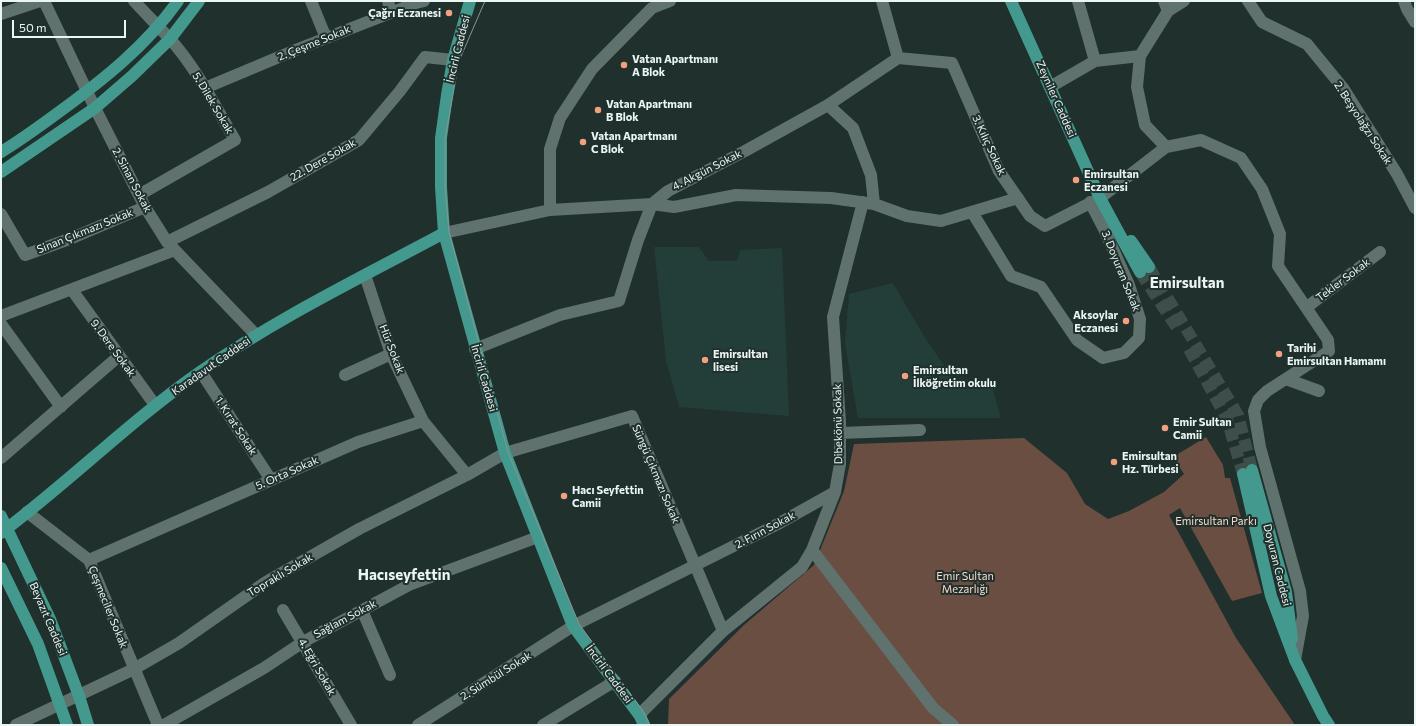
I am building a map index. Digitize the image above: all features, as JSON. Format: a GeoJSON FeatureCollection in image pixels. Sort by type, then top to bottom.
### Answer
{"type":"FeatureCollection","features":[{"type":"Feature","properties":{"kind":"main road"},"geometry":{"type":"LineString","coordinates":[[1,152],[18,142],[87,92],[146,40],[178,1]]}},
{"type":"Feature","properties":{"kind":"main road"},"geometry":{"type":"LineString","coordinates":[[1,172],[95,108],[132,76],[170,39],[199,1]]}},
{"type":"Feature","properties":{"kind":"main road","name":"İncirli Caddesi"},"geometry":{"type":"LineString","coordinates":[[470,1],[453,60],[441,138],[441,187],[444,233],[505,453],[573,626],[615,681],[642,720]]}},
{"type":"Feature","properties":{"kind":"main road","name":"Zeyniler Caddesi"},"geometry":{"type":"LineString","coordinates":[[1011,1],[1050,87],[1095,200]]}},
{"type":"Feature","properties":{"kind":"main road"},"geometry":{"type":"LineString","coordinates":[[1095,200],[1145,270]]}},
{"type":"Feature","properties":{"kind":"main road","name":"Karadavut Caddesi"},"geometry":{"type":"LineString","coordinates":[[4,531],[155,405],[201,372],[256,335],[444,233]]}},
{"type":"Feature","properties":{"kind":"main road","name":"Doyuran Caddesi"},"geometry":{"type":"LineString","coordinates":[[1247,472],[1271,596],[1295,660],[1329,725]]}},
{"type":"Feature","properties":{"kind":"main road","name":"Beyazıt Caddesi"},"geometry":{"type":"LineString","coordinates":[[1,516],[4,531],[50,619],[79,696],[88,725]]}},
{"type":"Feature","properties":{"kind":"main road","name":"Beyazıt Caddesi"},"geometry":{"type":"LineString","coordinates":[[1,568],[38,644],[67,725]]}},
{"type":"Feature","properties":{"kind":"street"},"geometry":{"type":"LineString","coordinates":[[1,14],[16,5],[40,1]]}},
{"type":"Feature","properties":{"kind":"street","name":"2. Sinan Sokak"},"geometry":{"type":"LineString","coordinates":[[44,1],[87,92],[145,207],[171,246],[256,335]]}},
{"type":"Feature","properties":{"kind":"street","name":"5. Dilek Sokak"},"geometry":{"type":"LineString","coordinates":[[134,1],[170,39],[205,88],[235,140],[139,195]]}},
{"type":"Feature","properties":{"kind":"street"},"geometry":{"type":"LineString","coordinates":[[311,1],[326,38]]}},
{"type":"Feature","properties":{"kind":"street","name":"2. Çeşme Sokak"},"geometry":{"type":"LineString","coordinates":[[205,88],[326,38],[390,7],[424,1]]}},
{"type":"Feature","properties":{"kind":"street"},"geometry":{"type":"LineString","coordinates":[[550,210],[550,149],[560,118],[592,69],[651,4],[670,1]]}},
{"type":"Feature","properties":{"kind":"street"},"geometry":{"type":"LineString","coordinates":[[882,1],[898,58]]}},
{"type":"Feature","properties":{"kind":"street"},"geometry":{"type":"LineString","coordinates":[[1078,1],[1095,62]]}},
{"type":"Feature","properties":{"kind":"street"},"geometry":{"type":"LineString","coordinates":[[1166,148],[1145,125],[1137,86],[1140,56],[1166,6],[1184,1]]}},
{"type":"Feature","properties":{"kind":"street","name":"2. Beşyolağzı Sokak"},"geometry":{"type":"LineString","coordinates":[[1248,1],[1262,22],[1307,44],[1338,82],[1397,174],[1415,208]]}},
{"type":"Feature","properties":{"kind":"street"},"geometry":{"type":"LineString","coordinates":[[1404,1],[1415,22]]}},
{"type":"Feature","properties":{"kind":"street"},"geometry":{"type":"LineString","coordinates":[[1050,87],[1095,62],[1140,56]]}},
{"type":"Feature","properties":{"kind":"street","name":"22. Dere Sokak"},"geometry":{"type":"LineString","coordinates":[[1,316],[72,290],[171,246],[268,192],[359,140],[400,91],[425,57],[453,60]]}},
{"type":"Feature","properties":{"kind":"street","name":"3. Kılıç Sokak"},"geometry":{"type":"LineString","coordinates":[[898,58],[952,63],[1000,171],[1030,216],[1044,226],[1095,200]]}},
{"type":"Feature","properties":{"kind":"street","name":"4. Akgün Sokak"},"geometry":{"type":"LineString","coordinates":[[652,204],[668,190],[745,151],[828,105],[898,58]]}},
{"type":"Feature","properties":{"kind":"street"},"geometry":{"type":"LineString","coordinates":[[828,105],[853,128],[871,175],[869,203]]}},
{"type":"Feature","properties":{"kind":"street"},"geometry":{"type":"LineString","coordinates":[[1095,200],[1166,148],[1201,140],[1241,158],[1262,189],[1280,234],[1278,266],[1328,340],[1329,351],[1267,391],[1258,400],[1254,411],[1260,447],[1300,591],[1303,616],[1295,660]]}},
{"type":"Feature","properties":{"kind":"street"},"geometry":{"type":"LineString","coordinates":[[444,233],[550,210],[652,204],[674,207],[736,195],[831,198],[869,203],[907,216],[941,221],[1018,198]]}},
{"type":"Feature","properties":{"kind":"street","name":"3. Doyuran Sokak"},"geometry":{"type":"LineString","coordinates":[[972,212],[1011,276],[1041,287],[1077,340],[1103,358],[1124,353],[1139,338],[1140,319],[1126,278],[1104,229],[1095,200]]}},
{"type":"Feature","properties":{"kind":"street","name":"Dibekönü Sokak"},"geometry":{"type":"LineString","coordinates":[[642,720],[643,711],[723,631],[802,567],[812,550],[835,492],[840,464],[840,434],[833,317],[869,203]]}},
{"type":"Feature","properties":{"kind":"street"},"geometry":{"type":"LineString","coordinates":[[475,349],[560,315],[618,301],[638,240],[652,204]]}},
{"type":"Feature","properties":{"kind":"street","name":"Sinan Çıkmazı Sokak"},"geometry":{"type":"LineString","coordinates":[[1,214],[25,255],[72,238],[145,207]]}},
{"type":"Feature","properties":{"kind":"street","name":"Tekler Sokak"},"geometry":{"type":"LineString","coordinates":[[1306,307],[1380,252]]}},
{"type":"Feature","properties":{"kind":"street","name":"Hür Sokak"},"geometry":{"type":"LineString","coordinates":[[366,276],[391,354],[423,421]]}},
{"type":"Feature","properties":{"kind":"street","name":"9. Dere Sokak"},"geometry":{"type":"LineString","coordinates":[[72,290],[155,405]]}},
{"type":"Feature","properties":{"kind":"street"},"geometry":{"type":"LineString","coordinates":[[1,324],[61,406]]}},
{"type":"Feature","properties":{"kind":"street"},"geometry":{"type":"LineString","coordinates":[[346,375],[391,354]]}},
{"type":"Feature","properties":{"kind":"street"},"geometry":{"type":"LineString","coordinates":[[1,458],[119,356]]}},
{"type":"Feature","properties":{"kind":"street","name":"1. Kırat Sokak"},"geometry":{"type":"LineString","coordinates":[[201,372],[271,480]]}},
{"type":"Feature","properties":{"kind":"street"},"geometry":{"type":"LineString","coordinates":[[1286,379],[1319,391]]}},
{"type":"Feature","properties":{"kind":"street","name":"Süngü Çıkmazı Sokak"},"geometry":{"type":"LineString","coordinates":[[505,453],[632,416],[695,566]]}},
{"type":"Feature","properties":{"kind":"street"},"geometry":{"type":"LineString","coordinates":[[423,421],[467,475]]}},
{"type":"Feature","properties":{"kind":"street","name":"5. Orta Sokak"},"geometry":{"type":"LineString","coordinates":[[89,560],[358,442],[423,421]]}},
{"type":"Feature","properties":{"kind":"street"},"geometry":{"type":"LineString","coordinates":[[840,434],[920,430]]}},
{"type":"Feature","properties":{"kind":"street","name":"Topraklı Sokak"},"geometry":{"type":"LineString","coordinates":[[16,725],[134,669],[179,643],[266,582],[359,529],[467,475],[505,453]]}},
{"type":"Feature","properties":{"kind":"street","name":"2. Fırın Sokak"},"geometry":{"type":"LineString","coordinates":[[573,626],[776,525],[835,492]]}},
{"type":"Feature","properties":{"kind":"street","name":"Çeşmeciler Sokak"},"geometry":{"type":"LineString","coordinates":[[28,512],[89,560],[158,725]]}},
{"type":"Feature","properties":{"kind":"street","name":"Sağlam Sokak"},"geometry":{"type":"LineString","coordinates":[[164,725],[264,668],[303,642],[409,585],[538,537]]}},
{"type":"Feature","properties":{"kind":"street"},"geometry":{"type":"LineString","coordinates":[[812,550],[933,708],[953,725]]}},
{"type":"Feature","properties":{"kind":"street"},"geometry":{"type":"LineString","coordinates":[[695,566],[723,631]]}},
{"type":"Feature","properties":{"kind":"street","name":"4. Eğri Sokak"},"geometry":{"type":"LineString","coordinates":[[283,610],[350,725]]}},
{"type":"Feature","properties":{"kind":"street"},"geometry":{"type":"LineString","coordinates":[[362,610],[390,675]]}},
{"type":"Feature","properties":{"kind":"street","name":"2. Sümbül Sokak"},"geometry":{"type":"LineString","coordinates":[[418,725],[573,626]]}},
{"type":"Feature","properties":{"kind":"street"},"geometry":{"type":"LineString","coordinates":[[543,725],[615,681]]}},
{"type":"Feature","properties":{"kind":"shaded area"},"geometry":{"type":"Polygon","coordinates":[[[654,247],[699,247],[709,261],[737,261],[740,250],[782,248],[789,416],[679,407],[666,361],[654,247]]]}},
{"type":"Feature","properties":{"kind":"shaded area"},"geometry":{"type":"Polygon","coordinates":[[[893,283],[925,338],[952,377],[991,383],[1001,418],[858,418],[845,344],[849,294],[893,283]]]}},
{"type":"Feature","properties":{"kind":"green space","name":"Emir Sultan Mezarlığı"},"geometry":{"type":"Polygon","coordinates":[[[1206,437],[1223,465],[1225,478],[1230,478],[1262,593],[1232,601],[1180,508],[1169,515],[1236,638],[1295,725],[668,725],[669,699],[744,625],[814,565],[844,491],[854,444],[1024,438],[1067,473],[1085,504],[1108,519],[1129,511],[1164,492],[1184,474],[1173,457],[1206,437]]]}},
{"type":"Feature","properties":{"kind":"tunnel"},"geometry":{"type":"LineString","coordinates":[[1149,267],[1238,415],[1252,470]]}},
{"type":"Feature","properties":{"kind":"tunnel"},"geometry":{"type":"LineString","coordinates":[[1140,272],[1177,328]]}},
{"type":"Feature","properties":{"kind":"tunnel"},"geometry":{"type":"LineString","coordinates":[[1189,349],[1227,419],[1243,474]]}},
{"type":"Feature","properties":{"kind":"tram line"},"geometry":{"type":"LineString","coordinates":[[485,1],[459,61],[445,139],[445,187],[449,232],[508,452],[579,624],[643,711],[650,725]]}},
{"type":"Feature","properties":{"kind":"place","name":"Çağrı Eczanesi"},"geometry":{"type":"Point","coordinates":[449,13]}},
{"type":"Feature","properties":{"kind":"place","name":"Vatan Apartmanı A Blok"},"geometry":{"type":"Point","coordinates":[624,65]}},
{"type":"Feature","properties":{"kind":"place","name":"Vatan Apartmanı B Blok"},"geometry":{"type":"Point","coordinates":[598,110]}},
{"type":"Feature","properties":{"kind":"place","name":"Vatan Apartmanı C Blok"},"geometry":{"type":"Point","coordinates":[583,142]}},
{"type":"Feature","properties":{"kind":"place","name":"Emirsultan Eczanesi"},"geometry":{"type":"Point","coordinates":[1076,180]}},
{"type":"Feature","properties":{"kind":"place","name":"Aksoylar Eczanesi"},"geometry":{"type":"Point","coordinates":[1126,321]}},
{"type":"Feature","properties":{"kind":"place","name":"Tarihi Emirsultan Hamamı"},"geometry":{"type":"Point","coordinates":[1279,354]}},
{"type":"Feature","properties":{"kind":"place","name":"Emirsultan lisesi"},"geometry":{"type":"Point","coordinates":[705,360]}},
{"type":"Feature","properties":{"kind":"place","name":"Emirsultan İlköğretim okulu"},"geometry":{"type":"Point","coordinates":[905,376]}},
{"type":"Feature","properties":{"kind":"place","name":"Emir Sultan Camii"},"geometry":{"type":"Point","coordinates":[1165,428]}},
{"type":"Feature","properties":{"kind":"place","name":"Emirsultan Hz. Türbesi"},"geometry":{"type":"Point","coordinates":[1114,462]}},
{"type":"Feature","properties":{"kind":"place","name":"Hacı Seyfettin Camii"},"geometry":{"type":"Point","coordinates":[564,496]}},
{"type":"Feature","properties":{"kind":"district","name":"Emirsultan"},"geometry":{"type":"Point","coordinates":[1187,283]}},
{"type":"Feature","properties":{"kind":"district","name":"Hacıseyfettin"},"geometry":{"type":"Point","coordinates":[404,575]}},
{"type":"Feature","properties":{"kind":"park label","name":"Emirsultan Parkı"},"geometry":{"type":"Point","coordinates":[1216,521]}}]}
